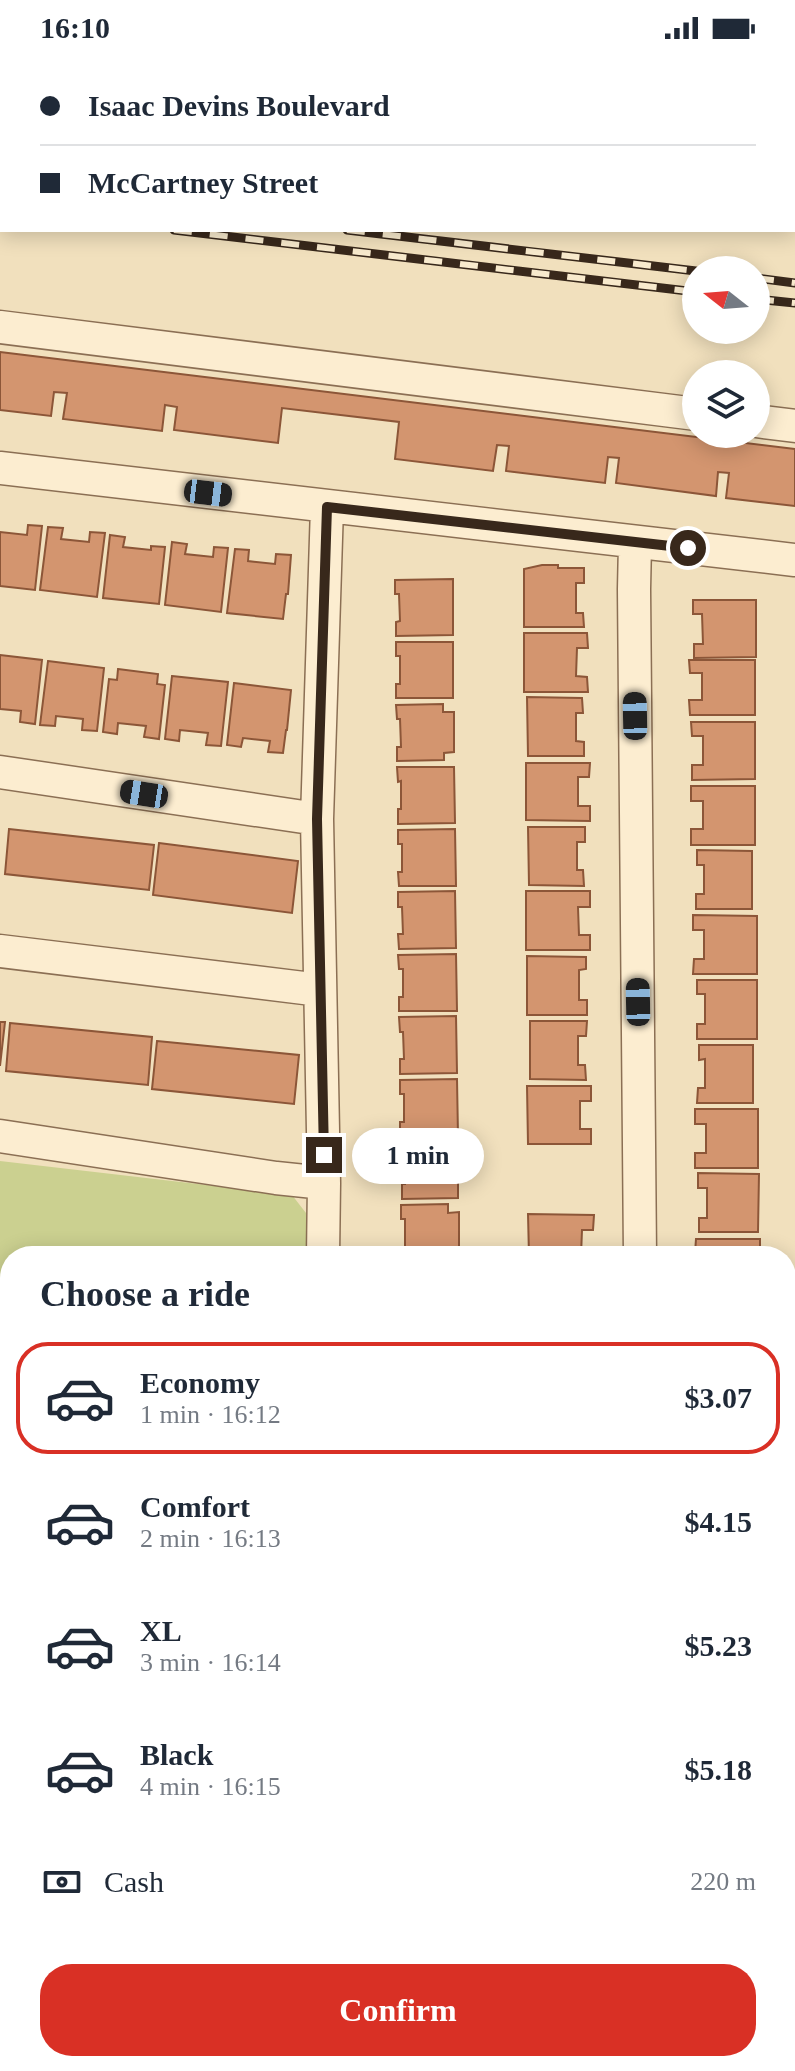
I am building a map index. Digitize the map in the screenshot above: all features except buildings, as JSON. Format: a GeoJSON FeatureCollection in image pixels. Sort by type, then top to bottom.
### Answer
{"type":"FeatureCollection","features":[{"type":"Feature","properties":{"kind":"street"},"geometry":{"type":"LineString","coordinates":[[0,327],[682,412]]}},
{"type":"Feature","properties":{"kind":"street"},"geometry":{"type":"LineString","coordinates":[[770,423],[795,426]]}},
{"type":"Feature","properties":{"kind":"street"},"geometry":{"type":"LineString","coordinates":[[0,468],[795,560]]}},
{"type":"Feature","properties":{"kind":"street"},"geometry":{"type":"LineString","coordinates":[[323,1246],[317,819],[327,507]]}},
{"type":"Feature","properties":{"kind":"street"},"geometry":{"type":"LineString","coordinates":[[635,543],[640,1246]]}},
{"type":"Feature","properties":{"kind":"street"},"geometry":{"type":"LineString","coordinates":[[0,772],[317,819]]}},
{"type":"Feature","properties":{"kind":"street"},"geometry":{"type":"LineString","coordinates":[[0,951],[320,990]]}},
{"type":"Feature","properties":{"kind":"street"},"geometry":{"type":"LineString","coordinates":[[0,1136],[324,1183]]}},
{"type":"Feature","properties":{"kind":"green space"},"geometry":{"type":"Polygon","coordinates":[[[0,1161],[292,1195],[306,1213],[306,1246],[0,1246],[0,1161]]]}},
{"type":"Feature","properties":{"kind":"railway"},"geometry":{"type":"LineString","coordinates":[[191,232],[682,290]]}},
{"type":"Feature","properties":{"kind":"railway"},"geometry":{"type":"LineString","coordinates":[[364,232],[682,269]]}},
{"type":"Feature","properties":{"kind":"railway"},"geometry":{"type":"LineString","coordinates":[[770,280],[795,283]]}},
{"type":"Feature","properties":{"kind":"railway"},"geometry":{"type":"LineString","coordinates":[[770,300],[795,303]]}},
{"type":"Feature","properties":{"kind":"route"},"geometry":{"type":"LineString","coordinates":[[324,1155],[317,819],[327,507],[688,548]]}}]}
